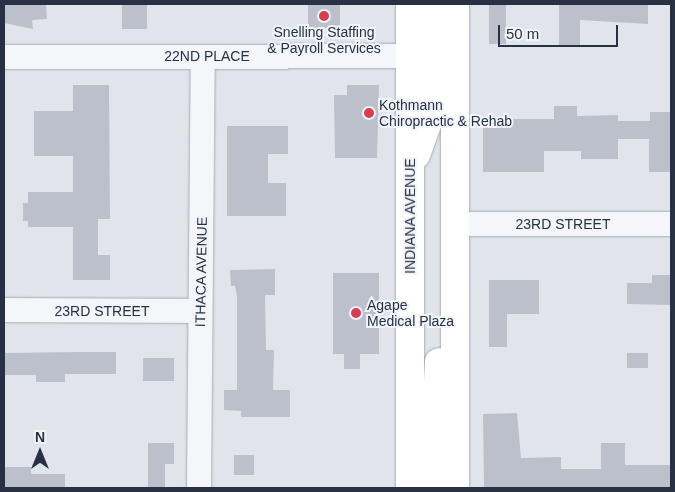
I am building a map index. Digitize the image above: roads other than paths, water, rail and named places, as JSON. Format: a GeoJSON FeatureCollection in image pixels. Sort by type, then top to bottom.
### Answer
{"type":"FeatureCollection","features":[{"type":"Feature","properties":{"kind":"main road","name":"INDIANA AVENUE"},"geometry":{"type":"LineString","coordinates":[[410,4],[410,488]]}},
{"type":"Feature","properties":{"kind":"main road"},"geometry":{"type":"LineString","coordinates":[[410,171],[429,119],[432,4]]}},
{"type":"Feature","properties":{"kind":"main road"},"geometry":{"type":"LineString","coordinates":[[455,4],[455,488]]}},
{"type":"Feature","properties":{"kind":"main road"},"geometry":{"type":"LineString","coordinates":[[433,488],[436,385],[455,224]]}},
{"type":"Feature","properties":{"kind":"street","name":"22ND PLACE"},"geometry":{"type":"LineString","coordinates":[[4,57],[410,56]]}},
{"type":"Feature","properties":{"kind":"street","name":"ITHACA AVENUE"},"geometry":{"type":"LineString","coordinates":[[199,488],[203,57]]}},
{"type":"Feature","properties":{"kind":"street","name":"23RD STREET"},"geometry":{"type":"LineString","coordinates":[[455,224],[671,224]]}},
{"type":"Feature","properties":{"kind":"street","name":"23RD STREET"},"geometry":{"type":"LineString","coordinates":[[4,310],[200,311]]}},
{"type":"Feature","properties":{"kind":"place","name":"Snelling Staffing & Payroll Services"},"geometry":{"type":"Point","coordinates":[324,16]}},
{"type":"Feature","properties":{"kind":"place","name":"Kothmann Chiropractic & Rehab"},"geometry":{"type":"Point","coordinates":[369,113]}},
{"type":"Feature","properties":{"kind":"place","name":"Agape Medical Plaza"},"geometry":{"type":"Point","coordinates":[356,313]}}]}
